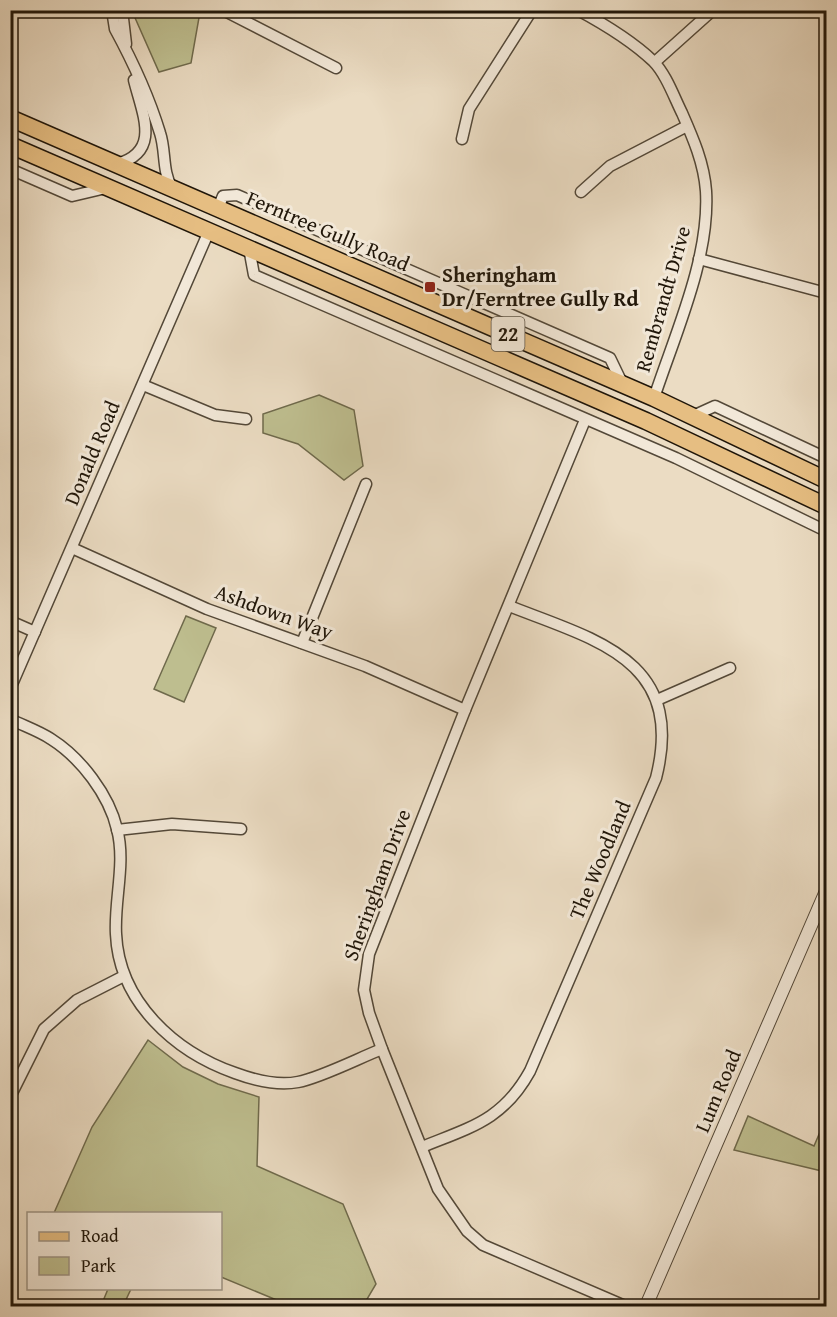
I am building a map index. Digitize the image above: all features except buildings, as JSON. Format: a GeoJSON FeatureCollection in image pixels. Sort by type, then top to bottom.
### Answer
{"type":"FeatureCollection","features":[{"type":"Feature","properties":{"kind":"main road","name":"Ferntree Gully Road"},"geometry":{"type":"LineString","coordinates":[[12,119],[654,398],[826,480]]}},
{"type":"Feature","properties":{"kind":"main road"},"geometry":{"type":"LineString","coordinates":[[12,119],[18,138],[39,157]]}},
{"type":"Feature","properties":{"kind":"main road","name":"22"},"geometry":{"type":"LineString","coordinates":[[10,145],[646,421],[826,506]]}},
{"type":"Feature","properties":{"kind":"main road"},"geometry":{"type":"LineString","coordinates":[[208,231],[218,208]]}},
{"type":"Feature","properties":{"kind":"main road"},"geometry":{"type":"LineString","coordinates":[[646,421],[654,398]]}},
{"type":"Feature","properties":{"kind":"street"},"geometry":{"type":"LineString","coordinates":[[112,10],[115,29],[160,133],[166,154],[166,176],[172,188]]}},
{"type":"Feature","properties":{"kind":"street"},"geometry":{"type":"LineString","coordinates":[[117,164],[140,153],[146,138],[126,50],[122,10]]}},
{"type":"Feature","properties":{"kind":"street"},"geometry":{"type":"LineString","coordinates":[[223,10],[336,68]]}},
{"type":"Feature","properties":{"kind":"street"},"geometry":{"type":"LineString","coordinates":[[462,139],[469,109],[532,10]]}},
{"type":"Feature","properties":{"kind":"street","name":"Rembrandt Drive"},"geometry":{"type":"LineString","coordinates":[[578,10],[603,23],[655,62],[701,160],[706,190],[706,221],[699,259],[654,398]]}},
{"type":"Feature","properties":{"kind":"street"},"geometry":{"type":"LineString","coordinates":[[655,62],[713,10]]}},
{"type":"Feature","properties":{"kind":"street"},"geometry":{"type":"LineString","coordinates":[[582,192],[610,166],[687,126]]}},
{"type":"Feature","properties":{"kind":"street"},"geometry":{"type":"LineString","coordinates":[[10,169],[84,201]]}},
{"type":"Feature","properties":{"kind":"street"},"geometry":{"type":"LineString","coordinates":[[72,196],[110,188]]}},
{"type":"Feature","properties":{"kind":"street"},"geometry":{"type":"LineString","coordinates":[[218,208],[223,196],[237,195],[371,253],[610,358],[623,385]]}},
{"type":"Feature","properties":{"kind":"street","name":"Donald Road"},"geometry":{"type":"LineString","coordinates":[[10,689],[208,231]]}},
{"type":"Feature","properties":{"kind":"street"},"geometry":{"type":"LineString","coordinates":[[249,248],[254,275],[676,458],[826,531]]}},
{"type":"Feature","properties":{"kind":"street"},"geometry":{"type":"LineString","coordinates":[[363,271],[371,253]]}},
{"type":"Feature","properties":{"kind":"street"},"geometry":{"type":"LineString","coordinates":[[699,259],[826,293]]}},
{"type":"Feature","properties":{"kind":"street"},"geometry":{"type":"LineString","coordinates":[[142,385],[215,415],[246,419]]}},
{"type":"Feature","properties":{"kind":"street"},"geometry":{"type":"LineString","coordinates":[[693,416],[715,406],[826,458]]}},
{"type":"Feature","properties":{"kind":"street","name":"Sheringham Drive"},"geometry":{"type":"LineString","coordinates":[[585,420],[465,710],[369,954],[364,990],[369,1013],[382,1049],[438,1189],[467,1231],[483,1245],[626,1306]]}},
{"type":"Feature","properties":{"kind":"street"},"geometry":{"type":"LineString","coordinates":[[302,643],[366,484]]}},
{"type":"Feature","properties":{"kind":"street","name":"Ashdown Way"},"geometry":{"type":"LineString","coordinates":[[72,548],[207,609],[365,666],[465,710]]}},
{"type":"Feature","properties":{"kind":"street","name":"The Woodland"},"geometry":{"type":"LineString","coordinates":[[422,1147],[485,1120],[503,1109],[518,1093],[530,1071],[656,778],[663,753],[657,700],[635,669],[617,651],[592,637],[509,606]]}},
{"type":"Feature","properties":{"kind":"street"},"geometry":{"type":"LineString","coordinates":[[10,621],[34,632]]}},
{"type":"Feature","properties":{"kind":"street"},"geometry":{"type":"LineString","coordinates":[[657,700],[730,668]]}},
{"type":"Feature","properties":{"kind":"street"},"geometry":{"type":"LineString","coordinates":[[10,719],[51,739],[73,756],[90,776],[117,830],[119,875],[116,934],[124,976],[143,1008],[171,1040],[195,1056],[248,1078],[298,1083],[382,1049]]}},
{"type":"Feature","properties":{"kind":"street"},"geometry":{"type":"LineString","coordinates":[[117,830],[172,824],[241,829]]}},
{"type":"Feature","properties":{"kind":"street","name":"Lum Road"},"geometry":{"type":"LineString","coordinates":[[646,1306],[826,891]]}},
{"type":"Feature","properties":{"kind":"street"},"geometry":{"type":"LineString","coordinates":[[10,1097],[44,1029],[77,1000],[124,976]]}},
{"type":"Feature","properties":{"kind":"green space"},"geometry":{"type":"Polygon","coordinates":[[[132,11],[200,12],[191,63],[159,72],[132,11]]]}},
{"type":"Feature","properties":{"kind":"green space"},"geometry":{"type":"Polygon","coordinates":[[[319,395],[354,410],[363,466],[344,480],[298,444],[263,433],[263,414],[319,395]]]}},
{"type":"Feature","properties":{"kind":"green space"},"geometry":{"type":"Polygon","coordinates":[[[186,616],[216,628],[184,702],[154,689],[186,616]]]}},
{"type":"Feature","properties":{"kind":"green space"},"geometry":{"type":"Polygon","coordinates":[[[148,1040],[183,1067],[218,1084],[259,1097],[257,1166],[343,1204],[376,1284],[363,1306],[291,1306],[222,1277],[222,1212],[54,1212],[92,1127],[148,1040]]]}},
{"type":"Feature","properties":{"kind":"green space"},"geometry":{"type":"Polygon","coordinates":[[[748,1116],[814,1146],[826,1118],[826,1172],[734,1150],[748,1116]]]}},
{"type":"Feature","properties":{"kind":"green space"},"geometry":{"type":"Polygon","coordinates":[[[108,1290],[131,1290],[123,1306],[101,1306],[108,1290]]]}},
{"type":"Feature","properties":{"kind":"place","name":"Sheringham Dr/Ferntree Gully Rd"},"geometry":{"type":"Point","coordinates":[430,287]}}]}
